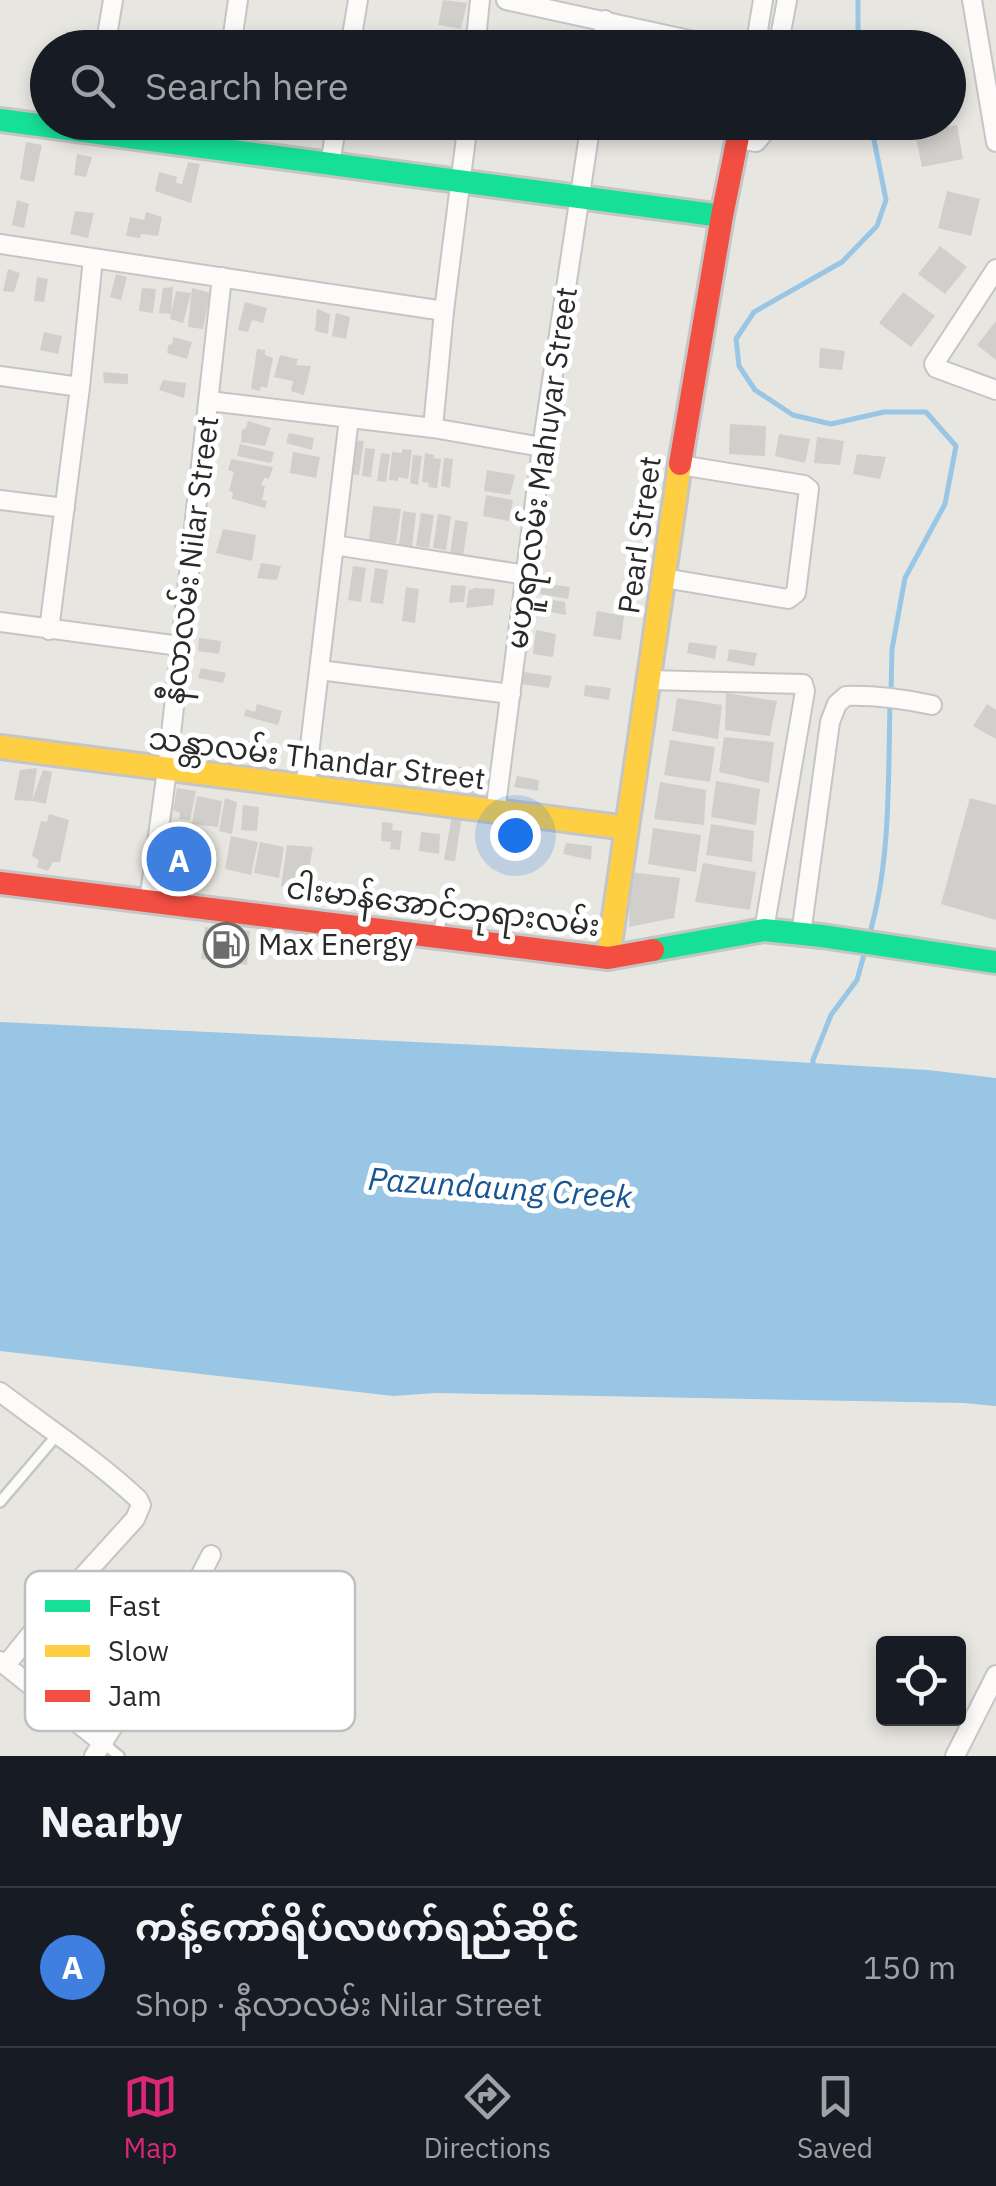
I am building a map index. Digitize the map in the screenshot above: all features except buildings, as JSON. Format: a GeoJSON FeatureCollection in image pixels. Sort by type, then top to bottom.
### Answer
{"type":"FeatureCollection","features":[{"type":"Feature","properties":{"kind":"street"},"geometry":{"type":"LineString","coordinates":[[108,30],[113,0]]}},
{"type":"Feature","properties":{"kind":"street"},"geometry":{"type":"LineString","coordinates":[[234,30],[238,0]]}},
{"type":"Feature","properties":{"kind":"street"},"geometry":{"type":"LineString","coordinates":[[353,30],[358,0]]}},
{"type":"Feature","properties":{"kind":"street"},"geometry":{"type":"LineString","coordinates":[[478,30],[480,0]]}},
{"type":"Feature","properties":{"kind":"street"},"geometry":{"type":"LineString","coordinates":[[506,0],[648,30]]}},
{"type":"Feature","properties":{"kind":"street"},"geometry":{"type":"LineString","coordinates":[[758,30],[763,0]]}},
{"type":"Feature","properties":{"kind":"street"},"geometry":{"type":"LineString","coordinates":[[781,30],[786,0]]}},
{"type":"Feature","properties":{"kind":"street"},"geometry":{"type":"LineString","coordinates":[[972,0],[996,142]]}},
{"type":"Feature","properties":{"kind":"street"},"geometry":{"type":"LineString","coordinates":[[604,30],[605,20]]}},
{"type":"Feature","properties":{"kind":"street"},"geometry":{"type":"LineString","coordinates":[[0,120],[30,123]]}},
{"type":"Feature","properties":{"kind":"street"},"geometry":{"type":"LineString","coordinates":[[162,140],[722,216]]}},
{"type":"Feature","properties":{"kind":"street"},"geometry":{"type":"LineString","coordinates":[[215,149],[216,140]]}},
{"type":"Feature","properties":{"kind":"street"},"geometry":{"type":"LineString","coordinates":[[330,164],[334,140]]}},
{"type":"Feature","properties":{"kind":"street"},"geometry":{"type":"LineString","coordinates":[[433,428],[466,140]]}},
{"type":"Feature","properties":{"kind":"street","name":"မဟူရာလမ်း Mahuyar Street"},"geometry":{"type":"LineString","coordinates":[[495,813],[542,448],[589,140]]}},
{"type":"Feature","properties":{"kind":"street","name":"Pearl Street"},"geometry":{"type":"LineString","coordinates":[[608,958],[680,466],[737,140]]}},
{"type":"Feature","properties":{"kind":"street"},"geometry":{"type":"LineString","coordinates":[[0,244],[444,310]]}},
{"type":"Feature","properties":{"kind":"street"},"geometry":{"type":"LineString","coordinates":[[49,630],[92,258]]}},
{"type":"Feature","properties":{"kind":"street"},"geometry":{"type":"LineString","coordinates":[[996,269],[934,364],[996,390]]}},
{"type":"Feature","properties":{"kind":"street","name":"နီလာလမ်း Nilar Street"},"geometry":{"type":"LineString","coordinates":[[149,902],[222,277]]}},
{"type":"Feature","properties":{"kind":"street"},"geometry":{"type":"LineString","coordinates":[[0,376],[80,387]]}},
{"type":"Feature","properties":{"kind":"street"},"geometry":{"type":"LineString","coordinates":[[209,401],[433,428],[542,448]]}},
{"type":"Feature","properties":{"kind":"street"},"geometry":{"type":"LineString","coordinates":[[305,788],[349,418]]}},
{"type":"Feature","properties":{"kind":"street"},"geometry":{"type":"LineString","coordinates":[[664,578],[788,599],[796,593],[809,490],[804,485],[680,466]]}},
{"type":"Feature","properties":{"kind":"street"},"geometry":{"type":"LineString","coordinates":[[0,500],[65,508]]}},
{"type":"Feature","properties":{"kind":"street"},"geometry":{"type":"LineString","coordinates":[[334,545],[526,576]]}},
{"type":"Feature","properties":{"kind":"street"},"geometry":{"type":"LineString","coordinates":[[0,622],[180,646]]}},
{"type":"Feature","properties":{"kind":"street"},"geometry":{"type":"LineString","coordinates":[[319,670],[511,694]]}},
{"type":"Feature","properties":{"kind":"street"},"geometry":{"type":"LineString","coordinates":[[649,680],[803,684],[805,691],[764,930]]}},
{"type":"Feature","properties":{"kind":"street"},"geometry":{"type":"LineString","coordinates":[[801,934],[830,722],[837,704],[846,696],[882,696],[932,705]]}},
{"type":"Feature","properties":{"kind":"street","name":"သန္တာလမ်း Thandar Street"},"geometry":{"type":"LineString","coordinates":[[0,746],[627,828]]}},
{"type":"Feature","properties":{"kind":"street","name":"ငါးမာန်အောင်ဘုရားလမ်း"},"geometry":{"type":"LineString","coordinates":[[0,883],[608,958],[764,930],[996,962]]}},
{"type":"Feature","properties":{"kind":"street"},"geometry":{"type":"LineString","coordinates":[[0,1392],[106,1468],[138,1498],[140,1507],[135,1520],[89,1571]]}},
{"type":"Feature","properties":{"kind":"street"},"geometry":{"type":"LineString","coordinates":[[202,1571],[211,1554]]}},
{"type":"Feature","properties":{"kind":"street"},"geometry":{"type":"LineString","coordinates":[[25,1640],[3,1663],[25,1683]]}},
{"type":"Feature","properties":{"kind":"street"},"geometry":{"type":"LineString","coordinates":[[954,1756],[996,1675]]}},
{"type":"Feature","properties":{"kind":"street"},"geometry":{"type":"LineString","coordinates":[[78,1731],[99,1750]]}},
{"type":"Feature","properties":{"kind":"lane"},"geometry":{"type":"LineString","coordinates":[[437,937],[443,912],[482,910]]}},
{"type":"Feature","properties":{"kind":"lane"},"geometry":{"type":"LineString","coordinates":[[0,1502],[57,1435]]}},
{"type":"Feature","properties":{"kind":"lane"},"geometry":{"type":"LineString","coordinates":[[99,1750],[119,1756]]}},
{"type":"Feature","properties":{"kind":"water","name":"Pazundaung Creek"},"geometry":{"type":"Polygon","coordinates":[[[0,1022],[663,1054],[928,1070],[996,1078],[996,1406],[437,1393],[393,1396],[0,1351],[0,1022]]]}},
{"type":"Feature","properties":{"kind":"waterway"},"geometry":{"type":"LineString","coordinates":[[858,0],[858,30]]}},
{"type":"Feature","properties":{"kind":"waterway"},"geometry":{"type":"LineString","coordinates":[[874,140],[886,200],[877,226],[842,262],[754,312],[736,339],[739,366],[755,390],[793,415],[831,424],[884,412],[926,412],[956,446],[945,504],[905,578],[892,649],[891,692]]}},
{"type":"Feature","properties":{"kind":"waterway"},"geometry":{"type":"LineString","coordinates":[[869,936],[885,850],[890,703]]}},
{"type":"Feature","properties":{"kind":"waterway"},"geometry":{"type":"LineString","coordinates":[[813,1067],[831,1015],[857,980],[865,951]]}},
{"type":"Feature","properties":{"kind":"traffic: fast"},"geometry":{"type":"LineString","coordinates":[[0,120],[30,124]]}},
{"type":"Feature","properties":{"kind":"traffic: fast"},"geometry":{"type":"LineString","coordinates":[[150,140],[722,216]]}},
{"type":"Feature","properties":{"kind":"traffic: fast"},"geometry":{"type":"LineString","coordinates":[[653,950],[764,930],[996,962]]}},
{"type":"Feature","properties":{"kind":"traffic: slow"},"geometry":{"type":"LineString","coordinates":[[608,958],[680,464]]}},
{"type":"Feature","properties":{"kind":"traffic: slow"},"geometry":{"type":"LineString","coordinates":[[0,747],[627,828]]}},
{"type":"Feature","properties":{"kind":"traffic: jam"},"geometry":{"type":"LineString","coordinates":[[680,464],[737,140]]}},
{"type":"Feature","properties":{"kind":"traffic: jam"},"geometry":{"type":"LineString","coordinates":[[0,883],[608,958],[653,950]]}},
{"type":"Feature","properties":{"kind":"place","name":"ကန့်ကော်ရိပ်လဖက်ရည်ဆိုင်"},"geometry":{"type":"Point","coordinates":[179,859]}},
{"type":"Feature","properties":{"kind":"place","name":"Max Energy"},"geometry":{"type":"Point","coordinates":[226,945]}}]}
